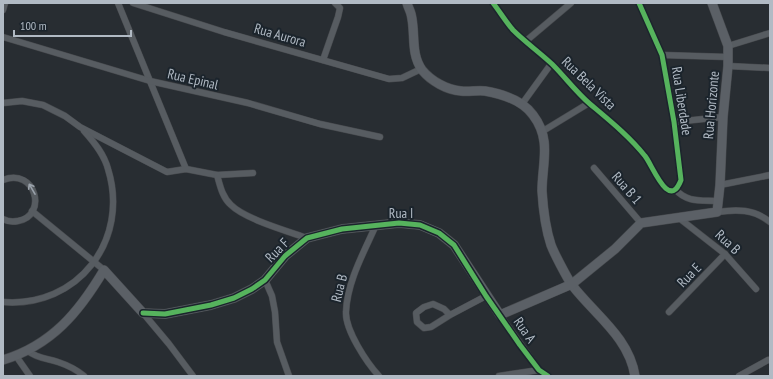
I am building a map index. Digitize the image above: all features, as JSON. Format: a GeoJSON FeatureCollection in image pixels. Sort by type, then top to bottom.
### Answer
{"type":"FeatureCollection","features":[{"type":"Feature","properties":{"kind":"street"},"geometry":{"type":"LineString","coordinates":[[3,10],[5,3]]}},
{"type":"Feature","properties":{"kind":"street"},"geometry":{"type":"LineString","coordinates":[[118,3],[186,169]]}},
{"type":"Feature","properties":{"kind":"street","name":"Rua Aurora"},"geometry":{"type":"LineString","coordinates":[[133,3],[224,32],[389,79],[402,78],[421,69]]}},
{"type":"Feature","properties":{"kind":"street"},"geometry":{"type":"LineString","coordinates":[[323,60],[340,8],[335,3]]}},
{"type":"Feature","properties":{"kind":"street"},"geometry":{"type":"LineString","coordinates":[[406,3],[411,14],[414,50],[421,69],[430,79],[460,91],[485,91],[506,96],[522,104],[533,114],[543,131],[545,148],[542,192],[552,245],[572,284],[614,331],[625,349],[635,376]]}},
{"type":"Feature","properties":{"kind":"street","name":"Rua Bela Vista"},"geometry":{"type":"LineString","coordinates":[[493,3],[513,29],[551,64],[589,103],[611,121],[645,156],[666,190],[671,191],[675,189]]}},
{"type":"Feature","properties":{"kind":"street"},"geometry":{"type":"LineString","coordinates":[[526,41],[571,3]]}},
{"type":"Feature","properties":{"kind":"street","name":"Rua Liberdade"},"geometry":{"type":"LineString","coordinates":[[639,3],[662,55],[674,122],[681,180],[675,189]]}},
{"type":"Feature","properties":{"kind":"street","name":"Rua Horizonte"},"geometry":{"type":"LineString","coordinates":[[712,3],[728,46],[720,185],[717,212]]}},
{"type":"Feature","properties":{"kind":"street"},"geometry":{"type":"LineString","coordinates":[[728,46],[770,33]]}},
{"type":"Feature","properties":{"kind":"street","name":"Rua Epinal"},"geometry":{"type":"LineString","coordinates":[[3,37],[150,81],[248,103],[320,124],[380,137]]}},
{"type":"Feature","properties":{"kind":"street"},"geometry":{"type":"LineString","coordinates":[[662,55],[728,61],[770,68]]}},
{"type":"Feature","properties":{"kind":"street"},"geometry":{"type":"LineString","coordinates":[[522,104],[551,64]]}},
{"type":"Feature","properties":{"kind":"street"},"geometry":{"type":"LineString","coordinates":[[3,103],[22,101],[43,105],[65,116],[80,127],[167,172],[186,169],[216,175],[253,174]]}},
{"type":"Feature","properties":{"kind":"street"},"geometry":{"type":"LineString","coordinates":[[543,131],[589,103]]}},
{"type":"Feature","properties":{"kind":"street"},"geometry":{"type":"LineString","coordinates":[[674,122],[723,117]]}},
{"type":"Feature","properties":{"kind":"street"},"geometry":{"type":"LineString","coordinates":[[3,302],[16,303],[39,300],[60,292],[79,278],[95,262],[107,240],[113,216],[114,192],[108,168],[97,146],[80,127]]}},
{"type":"Feature","properties":{"kind":"street","name":"Rua B 1"},"geometry":{"type":"LineString","coordinates":[[594,168],[641,223]]}},
{"type":"Feature","properties":{"kind":"street","name":"Rua F"},"geometry":{"type":"LineString","coordinates":[[216,175],[222,194],[230,205],[244,214],[307,238]]}},
{"type":"Feature","properties":{"kind":"street"},"geometry":{"type":"LineString","coordinates":[[720,185],[770,175]]}},
{"type":"Feature","properties":{"kind":"street"},"geometry":{"type":"LineString","coordinates":[[3,180],[12,177],[20,178],[27,182],[35,195],[35,203],[28,217],[14,222],[3,219]]}},
{"type":"Feature","properties":{"kind":"street"},"geometry":{"type":"LineString","coordinates":[[675,189],[681,196],[690,200],[718,201]]}},
{"type":"Feature","properties":{"kind":"street"},"geometry":{"type":"LineString","coordinates":[[500,315],[572,284],[615,249],[641,223],[734,210],[754,212],[763,216],[770,222]]}},
{"type":"Feature","properties":{"kind":"street"},"geometry":{"type":"LineString","coordinates":[[32,211],[104,270],[143,313],[193,376]]}},
{"type":"Feature","properties":{"kind":"street","name":"Rua B"},"geometry":{"type":"LineString","coordinates":[[679,218],[725,254],[756,289]]}},
{"type":"Feature","properties":{"kind":"street","name":"Rua I"},"geometry":{"type":"LineString","coordinates":[[307,238],[342,229],[376,225],[399,223],[420,225],[439,233],[454,245],[486,296]]}},
{"type":"Feature","properties":{"kind":"street","name":"Rua B"},"geometry":{"type":"LineString","coordinates":[[376,225],[355,274],[348,295],[346,313],[350,328],[363,354],[379,376]]}},
{"type":"Feature","properties":{"kind":"street","name":"Rua F"},"geometry":{"type":"LineString","coordinates":[[289,376],[277,342],[275,312],[272,296],[265,280],[285,256],[307,238]]}},
{"type":"Feature","properties":{"kind":"street","name":"Rua E"},"geometry":{"type":"LineString","coordinates":[[669,312],[725,254]]}},
{"type":"Feature","properties":{"kind":"street"},"geometry":{"type":"LineString","coordinates":[[3,360],[28,351],[63,326],[93,289],[104,270]]}},
{"type":"Feature","properties":{"kind":"street"},"geometry":{"type":"LineString","coordinates":[[143,313],[165,314],[211,305],[234,298],[252,289],[265,280]]}},
{"type":"Feature","properties":{"kind":"street"},"geometry":{"type":"LineString","coordinates":[[450,315],[444,309],[433,304],[424,307],[416,313],[417,322],[424,328],[431,327],[486,296]]}},
{"type":"Feature","properties":{"kind":"street","name":"Rua A"},"geometry":{"type":"LineString","coordinates":[[486,296],[539,370],[548,376]]}},
{"type":"Feature","properties":{"kind":"street"},"geometry":{"type":"LineString","coordinates":[[28,351],[41,359],[58,362],[80,372],[84,376]]}},
{"type":"Feature","properties":{"kind":"street"},"geometry":{"type":"LineString","coordinates":[[16,356],[30,376]]}},
{"type":"Feature","properties":{"kind":"street"},"geometry":{"type":"LineString","coordinates":[[742,375],[768,360]]}},
{"type":"Feature","properties":{"kind":"street"},"geometry":{"type":"LineString","coordinates":[[499,376],[539,370]]}},
{"type":"Feature","properties":{"kind":"cycle path"},"geometry":{"type":"LineString","coordinates":[[493,3],[508,24],[522,39],[552,64],[585,99],[619,128],[645,156],[661,183],[666,189],[671,191],[676,188],[681,180],[674,122],[662,55],[639,3]]}},
{"type":"Feature","properties":{"kind":"cycle path"},"geometry":{"type":"LineString","coordinates":[[143,313],[165,314],[211,305],[234,298],[252,289],[265,280],[285,256],[307,238],[342,229],[399,223],[420,225],[439,233],[454,245],[486,296],[520,345],[539,370],[548,376]]}}]}
